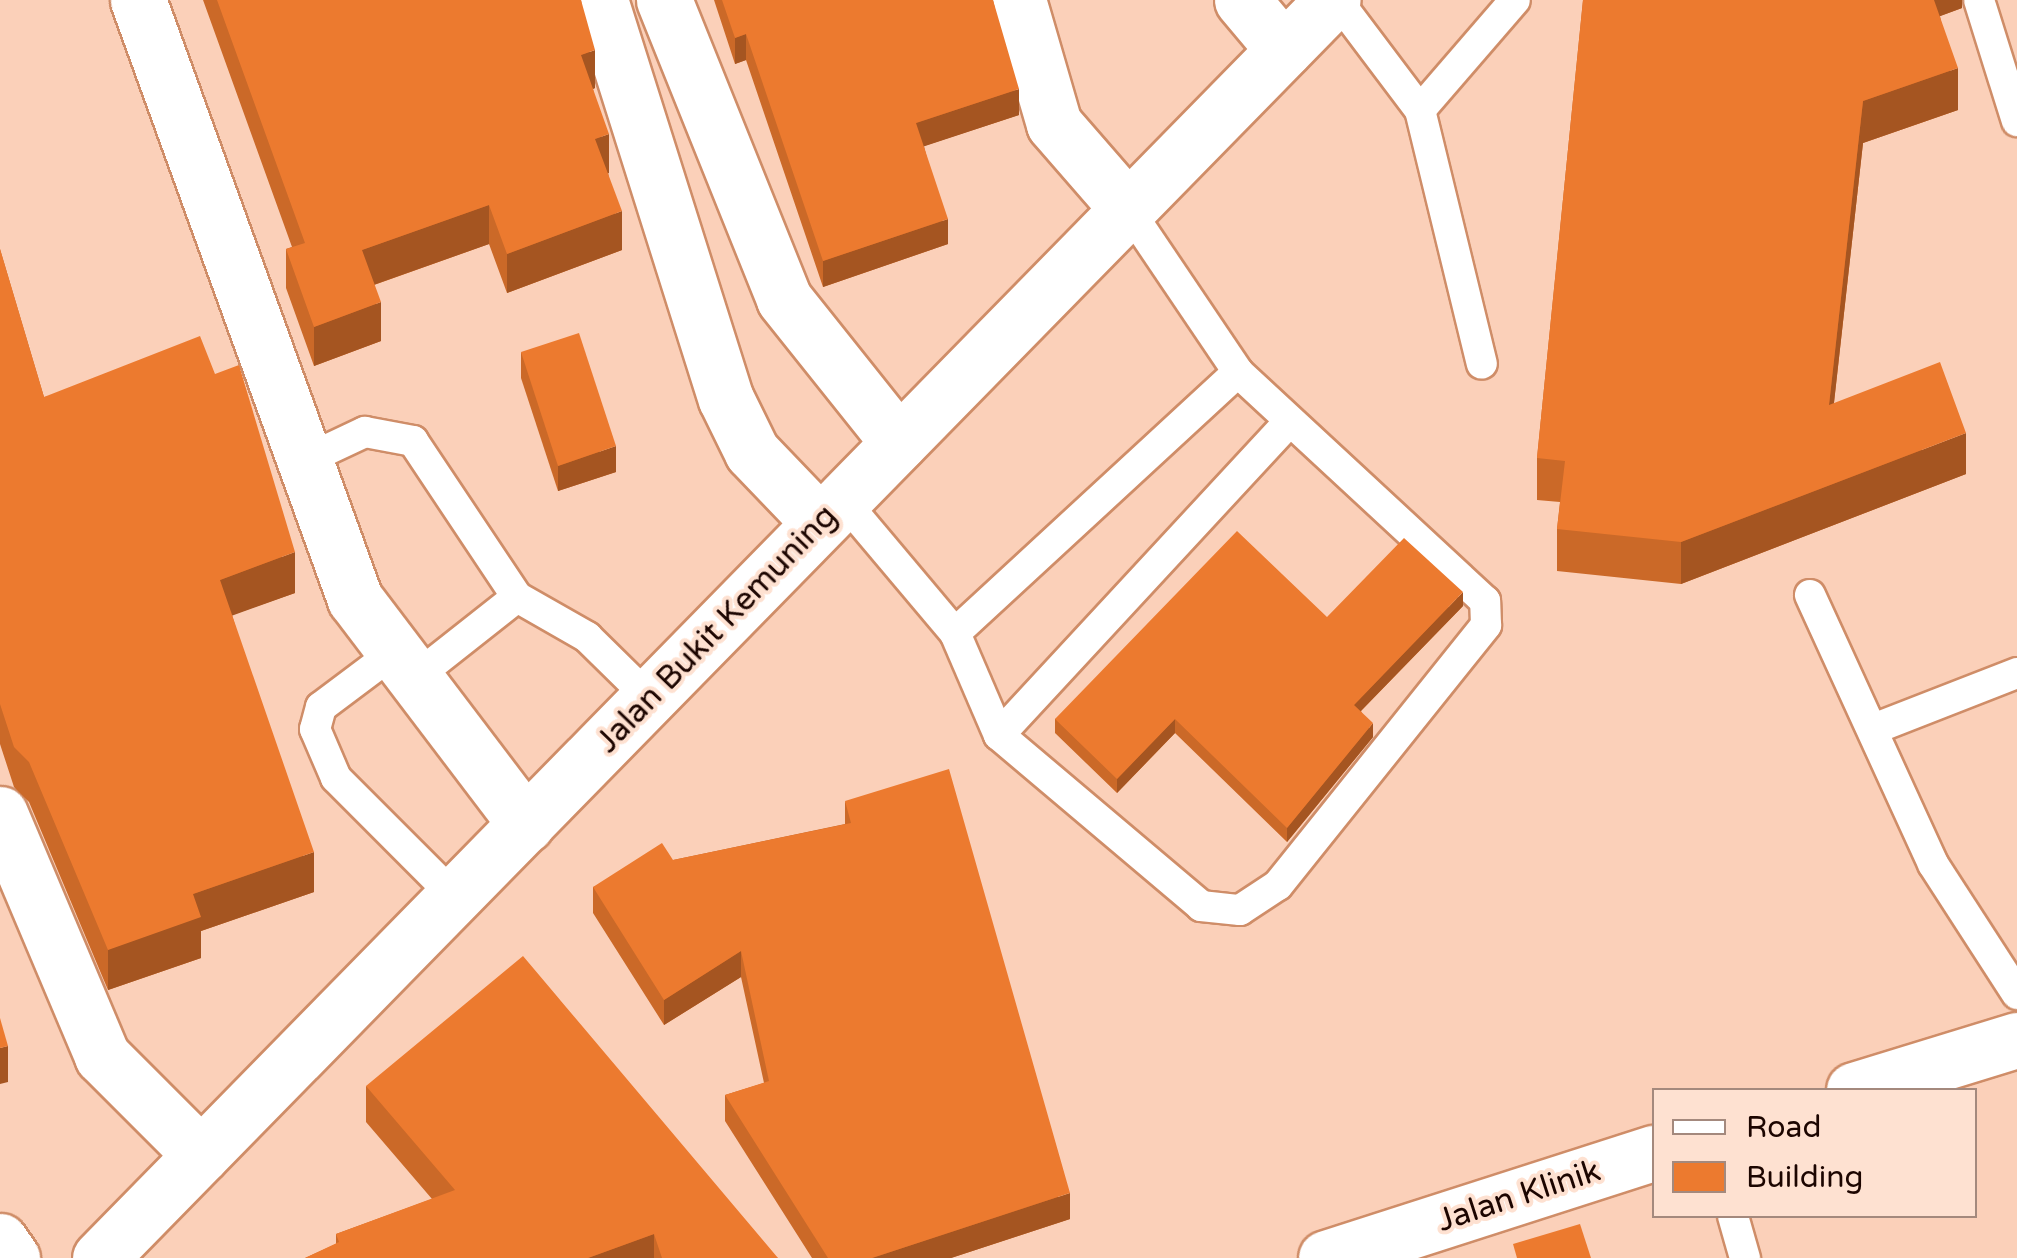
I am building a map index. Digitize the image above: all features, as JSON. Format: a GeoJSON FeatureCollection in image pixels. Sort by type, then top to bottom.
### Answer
{"type":"FeatureCollection","features":[{"type":"Feature","properties":{"kind":"street"},"geometry":{"type":"LineString","coordinates":[[138,0],[299,463],[355,599],[402,666],[526,824]]}},
{"type":"Feature","properties":{"kind":"street"},"geometry":{"type":"LineString","coordinates":[[600,0],[726,399],[752,452],[832,512]]}},
{"type":"Feature","properties":{"kind":"street"},"geometry":{"type":"LineString","coordinates":[[664,0],[784,299],[899,443]]}},
{"type":"Feature","properties":{"kind":"street"},"geometry":{"type":"LineString","coordinates":[[1018,0],[1054,124],[1128,209]]}},
{"type":"Feature","properties":{"kind":"street"},"geometry":{"type":"LineString","coordinates":[[1242,0],[1284,50]]}},
{"type":"Feature","properties":{"kind":"street","name":"Jalan Bukit Kemuning"},"geometry":{"type":"LineString","coordinates":[[100,1258],[1335,0]]}},
{"type":"Feature","properties":{"kind":"street"},"geometry":{"type":"LineString","coordinates":[[0,814],[102,1056],[202,1155]]}},
{"type":"Feature","properties":{"kind":"street"},"geometry":{"type":"LineString","coordinates":[[1861,1088],[2017,1040]]}},
{"type":"Feature","properties":{"kind":"street","name":"Jalan Klinik"},"geometry":{"type":"LineString","coordinates":[[1326,1258],[1384,1249],[1652,1154]]}},
{"type":"Feature","properties":{"kind":"street"},"geometry":{"type":"LineString","coordinates":[[0,1241],[12,1258]]}},
{"type":"Feature","properties":{"kind":"lane"},"geometry":{"type":"LineString","coordinates":[[1335,0],[1420,110],[1482,364]]}},
{"type":"Feature","properties":{"kind":"lane"},"geometry":{"type":"LineString","coordinates":[[1420,110],[1515,0]]}},
{"type":"Feature","properties":{"kind":"lane"},"geometry":{"type":"LineString","coordinates":[[1978,0],[2017,121]]}},
{"type":"Feature","properties":{"kind":"lane"},"geometry":{"type":"LineString","coordinates":[[832,512],[955,633],[999,735],[1201,906],[1240,910],[1278,884],[1486,626],[1485,601],[1460,570],[1289,422],[1238,372],[1128,209]]}},
{"type":"Feature","properties":{"kind":"lane"},"geometry":{"type":"LineString","coordinates":[[955,633],[1238,372]]}},
{"type":"Feature","properties":{"kind":"lane"},"geometry":{"type":"LineString","coordinates":[[999,735],[1289,422]]}},
{"type":"Feature","properties":{"kind":"lane"},"geometry":{"type":"LineString","coordinates":[[299,463],[364,432],[412,441],[517,597],[587,637],[650,698]]}},
{"type":"Feature","properties":{"kind":"lane"},"geometry":{"type":"LineString","coordinates":[[1810,596],[1876,728],[1933,864],[2017,994]]}},
{"type":"Feature","properties":{"kind":"lane"},"geometry":{"type":"LineString","coordinates":[[455,897],[336,778],[314,729],[321,707],[402,666],[517,597]]}},
{"type":"Feature","properties":{"kind":"lane"},"geometry":{"type":"LineString","coordinates":[[1876,728],[2017,673]]}},
{"type":"Feature","properties":{"kind":"lane"},"geometry":{"type":"LineString","coordinates":[[1734,1218],[1745,1258]]}},
{"type":"Feature","properties":{"kind":"building"},"geometry":{"type":"Polygon","coordinates":[[[217,0],[581,0],[595,50],[581,55],[609,134],[595,139],[622,211],[507,254],[489,205],[362,250],[381,302],[314,327],[286,249],[305,243],[217,0]]]}},
{"type":"Feature","properties":{"kind":"building"},"geometry":{"type":"Polygon","coordinates":[[[722,0],[993,0],[1019,89],[916,123],[948,219],[823,261],[746,34],[735,38],[722,0]]]}},
{"type":"Feature","properties":{"kind":"building"},"geometry":{"type":"Polygon","coordinates":[[[1583,0],[1934,0],[1958,68],[1863,101],[1829,405],[1940,362],[1966,433],[1681,542],[1557,529],[1565,461],[1537,458],[1583,0]]]}},
{"type":"Feature","properties":{"kind":"building"},"geometry":{"type":"Polygon","coordinates":[[[0,249],[44,397],[200,336],[215,374],[239,365],[295,552],[220,580],[314,852],[193,894],[201,917],[108,950],[29,762],[14,747],[0,704],[0,249]]]}},
{"type":"Feature","properties":{"kind":"building"},"geometry":{"type":"Polygon","coordinates":[[[579,333],[616,446],[558,466],[521,352],[579,333]]]}},
{"type":"Feature","properties":{"kind":"building"},"geometry":{"type":"Polygon","coordinates":[[[1237,531],[1327,617],[1404,538],[1463,592],[1354,705],[1373,723],[1287,828],[1175,719],[1117,779],[1055,719],[1237,531]]]}},
{"type":"Feature","properties":{"kind":"building"},"geometry":{"type":"Polygon","coordinates":[[[949,769],[1070,1193],[872,1258],[828,1258],[725,1095],[769,1081],[741,951],[664,1000],[593,887],[662,843],[673,860],[851,823],[845,801],[949,769]]]}},
{"type":"Feature","properties":{"kind":"building"},"geometry":{"type":"Polygon","coordinates":[[[523,956],[778,1258],[662,1258],[654,1234],[588,1258],[305,1258],[339,1242],[336,1234],[455,1190],[366,1086],[523,956]]]}},
{"type":"Feature","properties":{"kind":"building"},"geometry":{"type":"Polygon","coordinates":[[[0,1018],[8,1046],[0,1048],[0,1018]]]}},
{"type":"Feature","properties":{"kind":"building"},"geometry":{"type":"Polygon","coordinates":[[[1580,1224],[1591,1258],[1517,1258],[1513,1244],[1580,1224]]]}}]}
